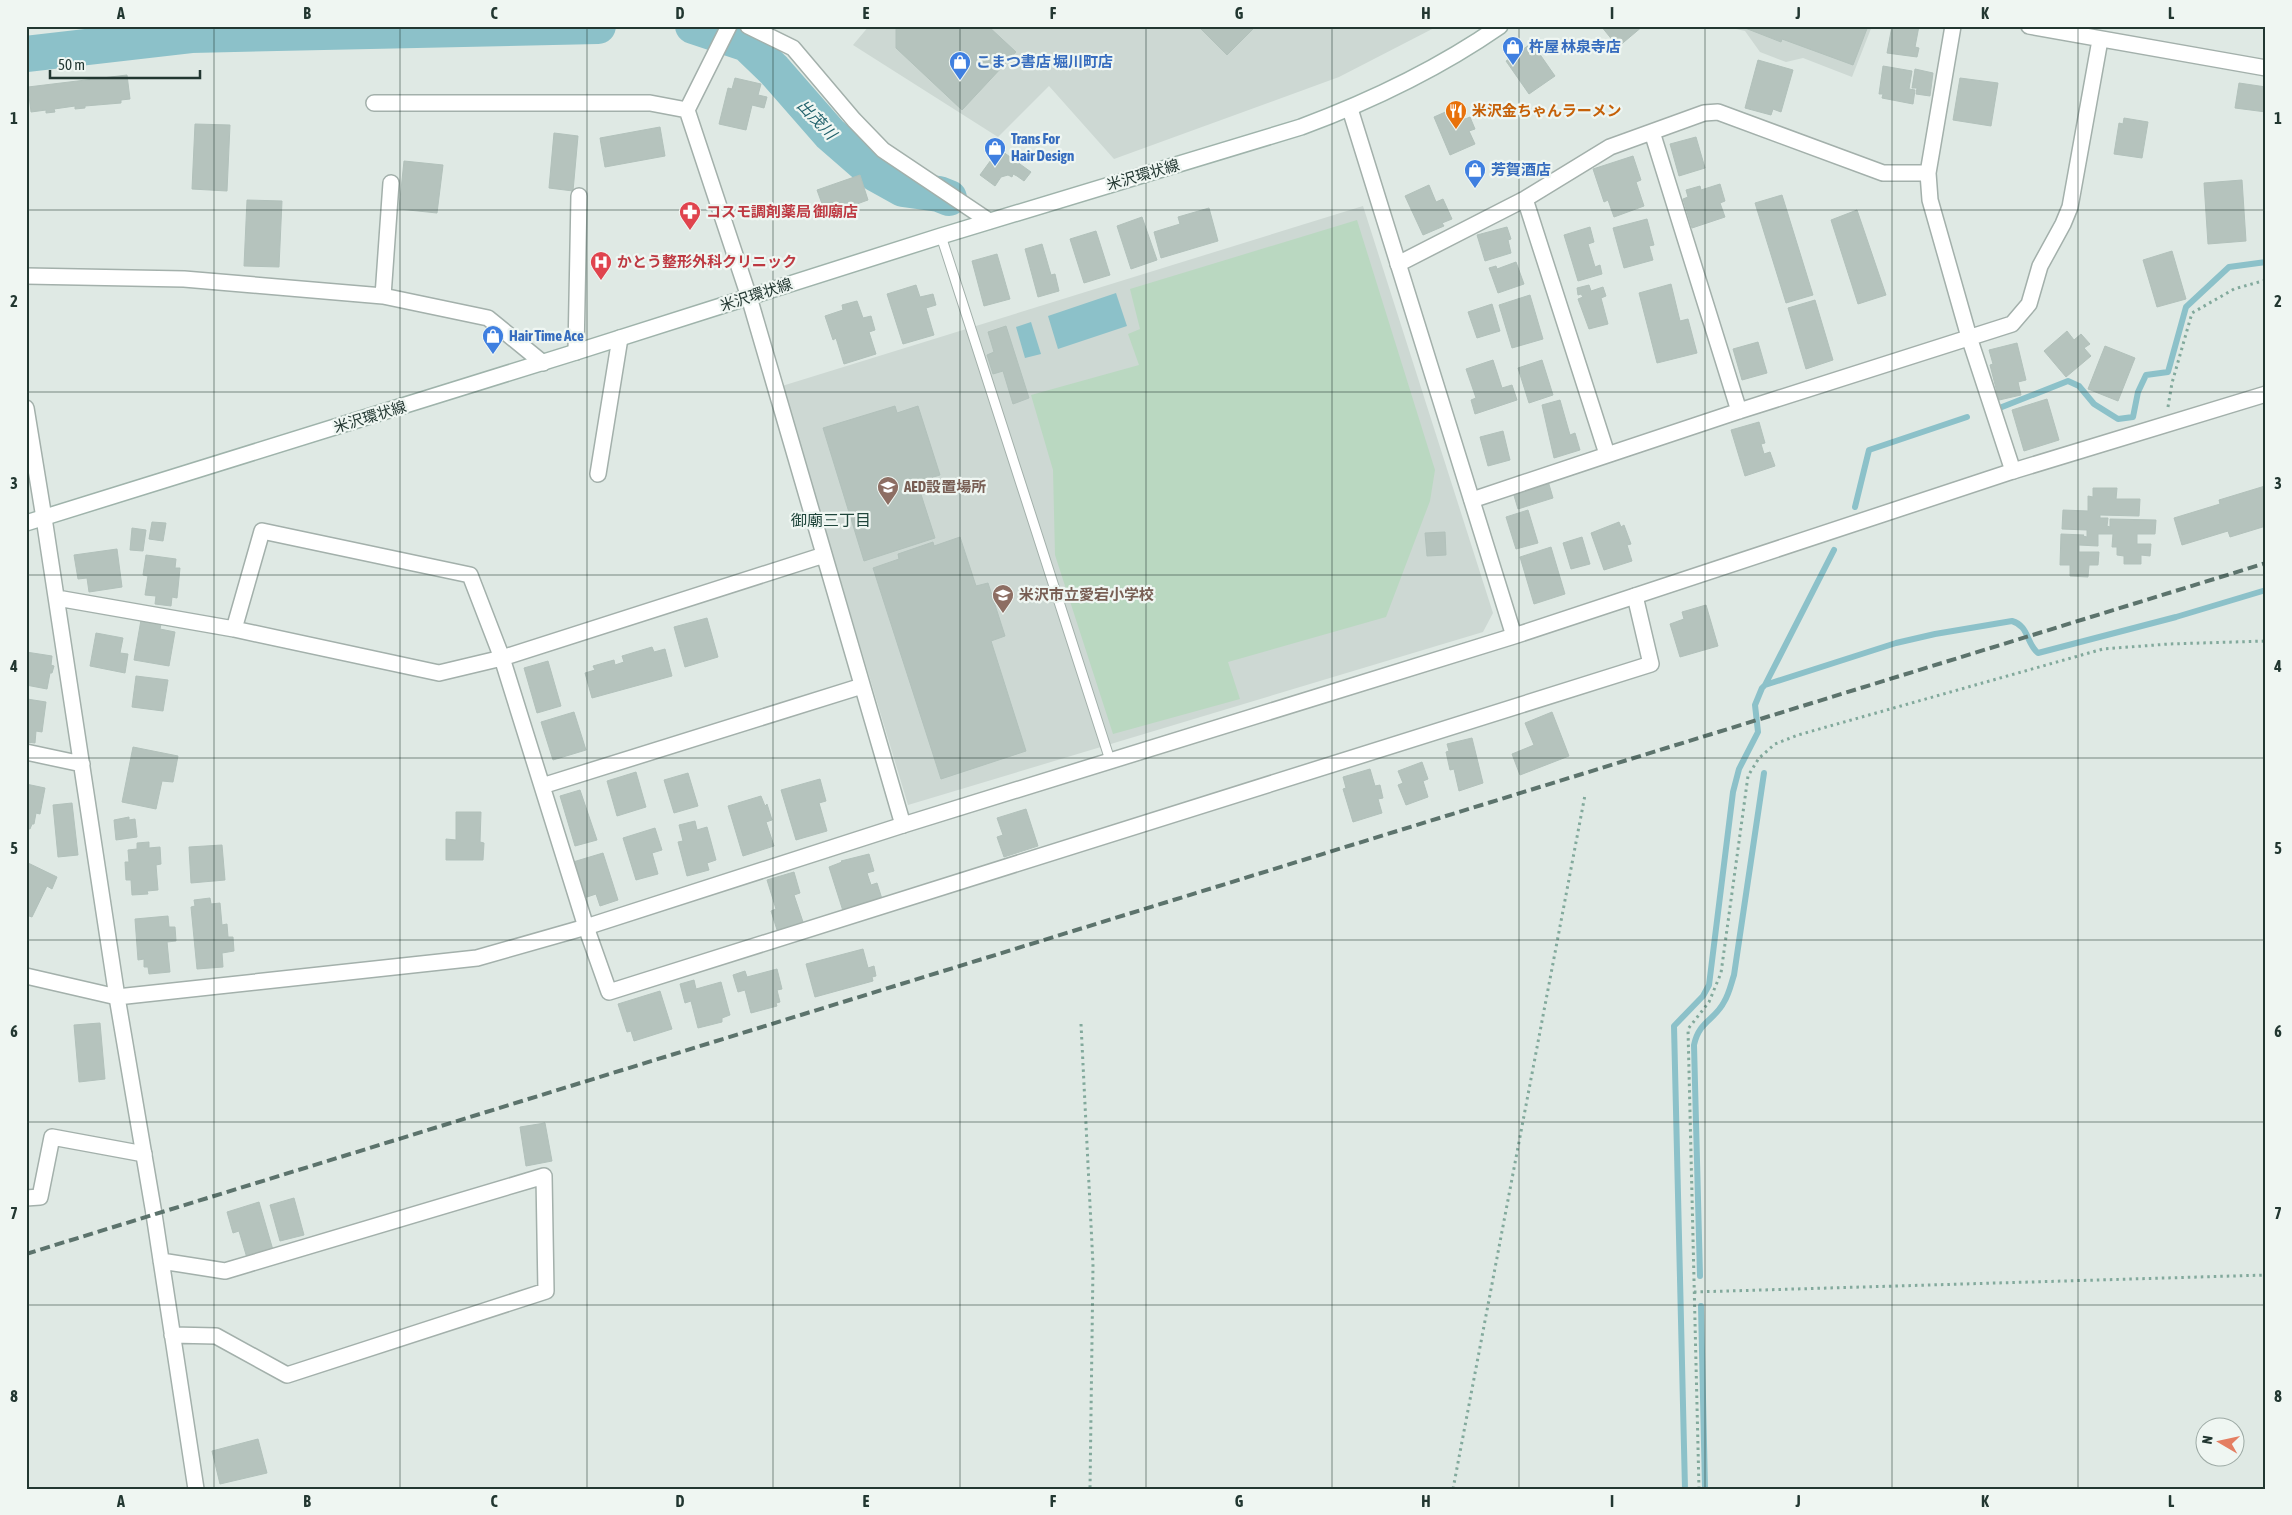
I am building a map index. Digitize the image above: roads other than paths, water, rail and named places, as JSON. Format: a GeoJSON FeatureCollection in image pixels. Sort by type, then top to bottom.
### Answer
{"type":"FeatureCollection","features":[{"type":"Feature","properties":{"kind":"street"},"geometry":{"type":"LineString","coordinates":[[729,26],[687,110],[749,297],[903,825]]}},
{"type":"Feature","properties":{"kind":"street"},"geometry":{"type":"LineString","coordinates":[[748,26],[794,48],[854,120],[883,150],[989,220]]}},
{"type":"Feature","properties":{"kind":"street","name":"米沢環状線"},"geometry":{"type":"LineString","coordinates":[[26,523],[543,363],[989,220],[1233,149],[1350,108],[1443,63],[1500,26]]}},
{"type":"Feature","properties":{"kind":"street"},"geometry":{"type":"LineString","coordinates":[[1952,26],[1928,173],[1930,200],[1969,338],[2013,471]]}},
{"type":"Feature","properties":{"kind":"street"},"geometry":{"type":"LineString","coordinates":[[2029,26],[2266,68]]}},
{"type":"Feature","properties":{"kind":"street"},"geometry":{"type":"LineString","coordinates":[[1472,500],[1607,454],[2012,324],[2029,304],[2040,266],[2070,207],[2100,40]]}},
{"type":"Feature","properties":{"kind":"street"},"geometry":{"type":"LineString","coordinates":[[374,103],[650,103],[687,110]]}},
{"type":"Feature","properties":{"kind":"street"},"geometry":{"type":"LineString","coordinates":[[1350,108],[1514,636]]}},
{"type":"Feature","properties":{"kind":"street"},"geometry":{"type":"LineString","coordinates":[[1398,264],[1525,199],[1598,153],[1704,113],[1718,112],[1883,173],[1928,173]]}},
{"type":"Feature","properties":{"kind":"street"},"geometry":{"type":"LineString","coordinates":[[1652,132],[1739,411]]}},
{"type":"Feature","properties":{"kind":"street"},"geometry":{"type":"LineString","coordinates":[[383,296],[391,183]]}},
{"type":"Feature","properties":{"kind":"street"},"geometry":{"type":"LineString","coordinates":[[576,352],[580,196]]}},
{"type":"Feature","properties":{"kind":"street"},"geometry":{"type":"LineString","coordinates":[[1525,199],[1607,454]]}},
{"type":"Feature","properties":{"kind":"street"},"geometry":{"type":"LineString","coordinates":[[26,276],[184,279],[383,296],[488,318],[543,363]]}},
{"type":"Feature","properties":{"kind":"street"},"geometry":{"type":"LineString","coordinates":[[598,474],[620,338]]}},
{"type":"Feature","properties":{"kind":"street"},"geometry":{"type":"LineString","coordinates":[[26,976],[118,996],[477,958],[586,928],[903,825],[1514,636],[2013,471],[2266,394]]}},
{"type":"Feature","properties":{"kind":"street"},"geometry":{"type":"LineString","coordinates":[[26,408],[196,1489]]}},
{"type":"Feature","properties":{"kind":"street"},"geometry":{"type":"LineString","coordinates":[[234,629],[262,531],[470,576],[502,658],[586,928],[609,992],[1651,664],[1635,596]]}},
{"type":"Feature","properties":{"kind":"street"},"geometry":{"type":"LineString","coordinates":[[57,598],[234,629],[439,673],[502,658],[824,554]]}},
{"type":"Feature","properties":{"kind":"street"},"geometry":{"type":"LineString","coordinates":[[542,786],[862,686]]}},
{"type":"Feature","properties":{"kind":"street"},"geometry":{"type":"LineString","coordinates":[[26,752],[82,764]]}},
{"type":"Feature","properties":{"kind":"street"},"geometry":{"type":"LineString","coordinates":[[26,1198],[40,1197],[52,1137],[144,1154]]}},
{"type":"Feature","properties":{"kind":"street"},"geometry":{"type":"LineString","coordinates":[[161,1260],[225,1271],[544,1176],[546,1291],[287,1375],[216,1336],[172,1335]]}},
{"type":"Feature","properties":{"kind":"lane"},"geometry":{"type":"LineString","coordinates":[[941,236],[1110,760]]}},
{"type":"Feature","properties":{"kind":"water"},"geometry":{"type":"Polygon","coordinates":[[[1116,293],[1127,326],[1058,349],[1048,316],[1116,293]]]}},
{"type":"Feature","properties":{"kind":"water"},"geometry":{"type":"Polygon","coordinates":[[[1031,322],[1041,354],[1025,358],[1016,327],[1031,322]]]}},
{"type":"Feature","properties":{"kind":"waterway","name":"出茂川"},"geometry":{"type":"LineString","coordinates":[[26,54],[191,35],[598,26]]}},
{"type":"Feature","properties":{"kind":"waterway","name":"出茂川"},"geometry":{"type":"LineString","coordinates":[[693,26],[747,44],[774,70],[830,134],[876,174],[903,189],[939,194],[949,198]]}},
{"type":"Feature","properties":{"kind":"waterway"},"geometry":{"type":"LineString","coordinates":[[2002,407],[2068,381],[2079,386],[2094,404],[2118,419],[2133,417],[2138,392],[2146,375],[2168,372],[2186,307],[2229,267],[2266,262]]}},
{"type":"Feature","properties":{"kind":"waterway"},"geometry":{"type":"LineString","coordinates":[[1855,507],[1869,450],[1967,417]]}},
{"type":"Feature","properties":{"kind":"waterway"},"geometry":{"type":"LineString","coordinates":[[1685,1489],[1674,1026],[1703,996],[1709,985],[1733,792],[1739,769],[1758,732],[1755,705],[1834,550]]}},
{"type":"Feature","properties":{"kind":"waterway"},"geometry":{"type":"LineString","coordinates":[[1765,685],[1896,643],[1935,634],[2012,621],[2022,627],[2038,653],[2176,617],[2266,590]]}},
{"type":"Feature","properties":{"kind":"waterway"},"geometry":{"type":"LineString","coordinates":[[1700,1276],[1694,1045],[1696,1037],[1703,1026],[1724,1002],[1734,975],[1764,773]]}},
{"type":"Feature","properties":{"kind":"waterway"},"geometry":{"type":"LineString","coordinates":[[1701,1306],[1705,1489]]}},
{"type":"Feature","properties":{"kind":"railway"},"geometry":{"type":"LineString","coordinates":[[26,1254],[2266,563]]}},
{"type":"Feature","properties":{"kind":"place","name":"杵屋 林泉寺店"},"geometry":{"type":"Point","coordinates":[1513,66]}},
{"type":"Feature","properties":{"kind":"place","name":"こまつ書店 堀川町店"},"geometry":{"type":"Point","coordinates":[960,81]}},
{"type":"Feature","properties":{"kind":"place","name":"米沢金ちゃんラーメン"},"geometry":{"type":"Point","coordinates":[1456,130]}},
{"type":"Feature","properties":{"kind":"place","name":"Trans For Hair Design"},"geometry":{"type":"Point","coordinates":[995,167]}},
{"type":"Feature","properties":{"kind":"place","name":"芳賀酒店"},"geometry":{"type":"Point","coordinates":[1475,189]}},
{"type":"Feature","properties":{"kind":"place","name":"コスモ調剤薬局 御廟店"},"geometry":{"type":"Point","coordinates":[690,231]}},
{"type":"Feature","properties":{"kind":"place","name":"かとう整形外科クリニック"},"geometry":{"type":"Point","coordinates":[601,281]}},
{"type":"Feature","properties":{"kind":"place","name":"Hair Time Ace"},"geometry":{"type":"Point","coordinates":[493,355]}},
{"type":"Feature","properties":{"kind":"place","name":"AED設置場所"},"geometry":{"type":"Point","coordinates":[888,506]}},
{"type":"Feature","properties":{"kind":"place","name":"米沢市立愛宕小学校"},"geometry":{"type":"Point","coordinates":[1003,614]}},
{"type":"Feature","properties":{"kind":"district","name":"御廟三丁目"},"geometry":{"type":"Point","coordinates":[831,520]}}]}
